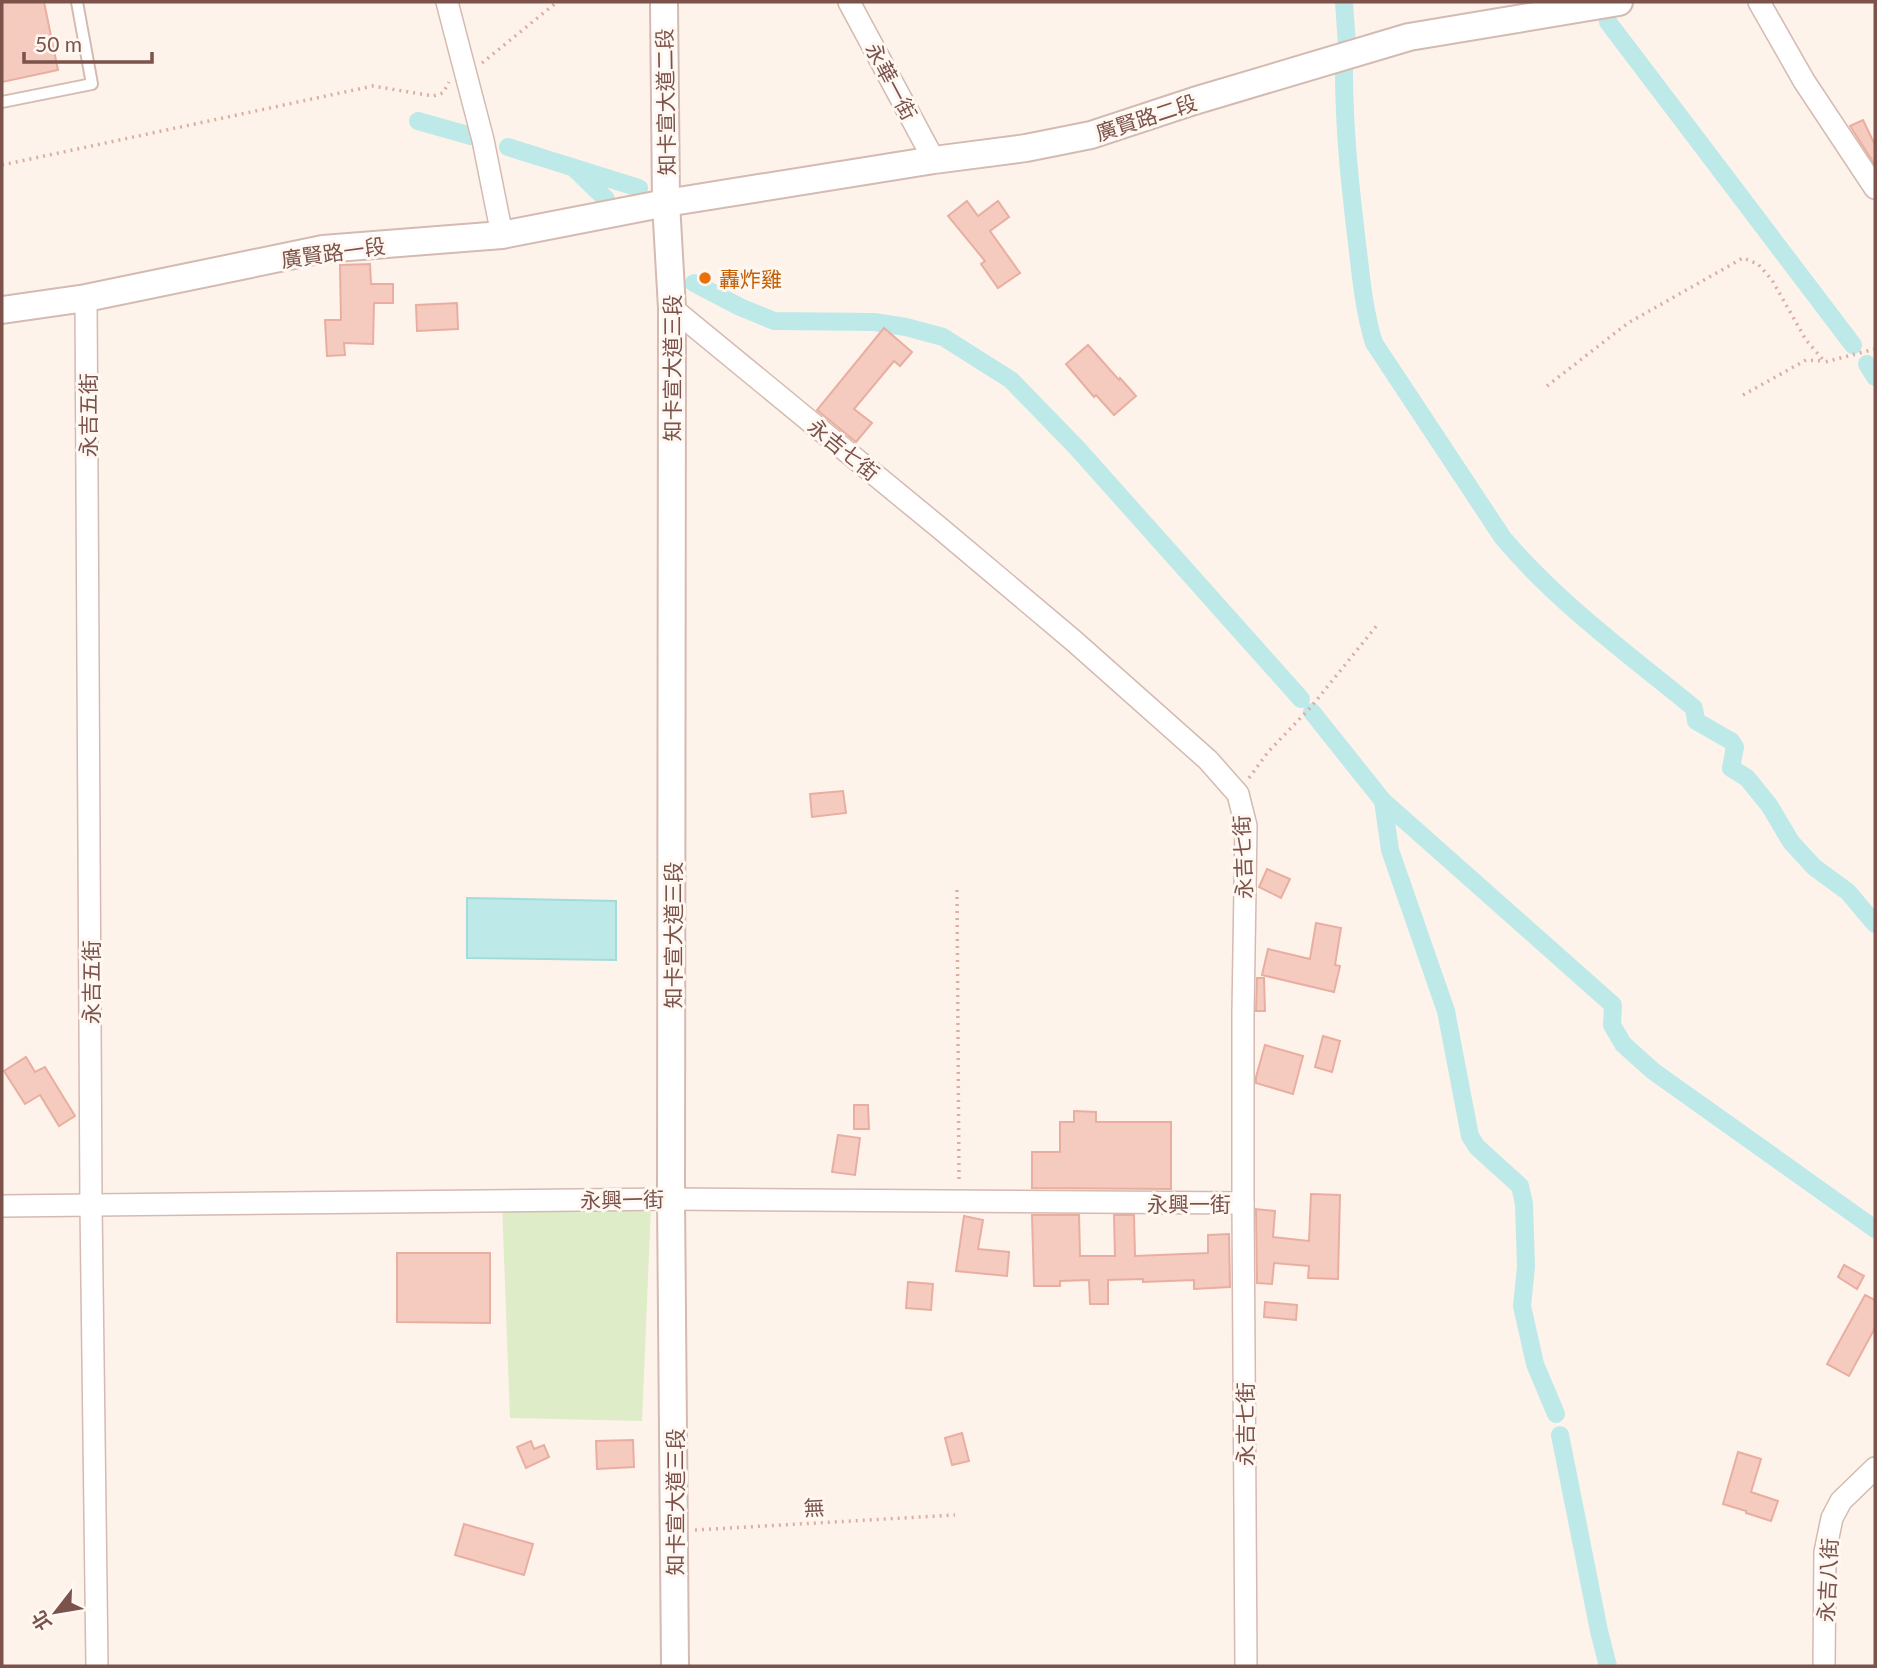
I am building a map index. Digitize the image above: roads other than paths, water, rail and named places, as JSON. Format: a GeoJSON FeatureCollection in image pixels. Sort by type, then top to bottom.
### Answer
{"type":"FeatureCollection","features":[{"type":"Feature","properties":{"kind":"street"},"geometry":{"type":"LineString","coordinates":[[447,2],[458,78],[483,139],[502,235]]}},
{"type":"Feature","properties":{"kind":"street","name":"知卡宣大道二段"},"geometry":{"type":"LineString","coordinates":[[664,2],[666,203]]}},
{"type":"Feature","properties":{"kind":"street","name":"永華一街"},"geometry":{"type":"LineString","coordinates":[[849,2],[934,160]]}},
{"type":"Feature","properties":{"kind":"street","name":"廣賢路二段"},"geometry":{"type":"LineString","coordinates":[[666,203],[1026,148],[1091,135],[1194,101],[1409,37],[1619,2]]}},
{"type":"Feature","properties":{"kind":"street"},"geometry":{"type":"LineString","coordinates":[[1759,2],[1804,81],[1875,188]]}},
{"type":"Feature","properties":{"kind":"street","name":"廣賢路一段"},"geometry":{"type":"LineString","coordinates":[[2,310],[86,298],[323,249],[502,235],[666,203]]}},
{"type":"Feature","properties":{"kind":"street","name":"知卡宣大道三段"},"geometry":{"type":"LineString","coordinates":[[666,203],[672,308],[671,1199],[675,1666]]}},
{"type":"Feature","properties":{"kind":"street","name":"永吉五街"},"geometry":{"type":"LineString","coordinates":[[86,298],[97,1666]]}},
{"type":"Feature","properties":{"kind":"street","name":"永吉七街"},"geometry":{"type":"LineString","coordinates":[[672,308],[1074,641],[1208,760],[1238,794],[1246,826],[1242,1203],[1246,1666]]}},
{"type":"Feature","properties":{"kind":"street","name":"永興一街"},"geometry":{"type":"LineString","coordinates":[[2,1206],[671,1199],[1242,1203]]}},
{"type":"Feature","properties":{"kind":"street","name":"永吉八街"},"geometry":{"type":"LineString","coordinates":[[1824,1666],[1825,1552],[1832,1518],[1841,1500],[1875,1468]]}},
{"type":"Feature","properties":{"kind":"lane"},"geometry":{"type":"LineString","coordinates":[[2,103],[92,84],[77,2]]}},
{"type":"Feature","properties":{"kind":"water"},"geometry":{"type":"Polygon","coordinates":[[[467,898],[616,901],[616,960],[467,958],[467,898]]]}},
{"type":"Feature","properties":{"kind":"waterway"},"geometry":{"type":"LineString","coordinates":[[1344,2],[1347,45]]}},
{"type":"Feature","properties":{"kind":"waterway"},"geometry":{"type":"LineString","coordinates":[[1608,22],[1853,345]]}},
{"type":"Feature","properties":{"kind":"waterway"},"geometry":{"type":"LineString","coordinates":[[1344,71],[1352,200],[1363,294],[1374,343],[1503,538],[1570,606],[1694,708],[1696,721],[1731,741],[1735,747],[1731,768],[1747,778],[1769,805],[1791,842],[1814,867],[1848,892],[1875,924]]}},
{"type":"Feature","properties":{"kind":"waterway"},"geometry":{"type":"LineString","coordinates":[[418,121],[471,136]]}},
{"type":"Feature","properties":{"kind":"waterway"},"geometry":{"type":"LineString","coordinates":[[508,147],[639,188]]}},
{"type":"Feature","properties":{"kind":"waterway"},"geometry":{"type":"LineString","coordinates":[[576,170],[606,199]]}},
{"type":"Feature","properties":{"kind":"waterway"},"geometry":{"type":"LineString","coordinates":[[694,283],[774,321],[874,322],[943,337],[1011,380],[1077,448],[1301,699]]}},
{"type":"Feature","properties":{"kind":"waterway"},"geometry":{"type":"LineString","coordinates":[[1867,364],[1875,377]]}},
{"type":"Feature","properties":{"kind":"waterway"},"geometry":{"type":"LineString","coordinates":[[1312,712],[1383,801],[1613,1005],[1612,1025],[1623,1044],[1653,1071],[1875,1229]]}},
{"type":"Feature","properties":{"kind":"waterway"},"geometry":{"type":"LineString","coordinates":[[1383,801],[1390,850],[1446,1011],[1470,1136],[1477,1147],[1520,1186],[1524,1204],[1526,1267],[1522,1306],[1535,1364],[1556,1414]]}},
{"type":"Feature","properties":{"kind":"waterway"},"geometry":{"type":"LineString","coordinates":[[1560,1435],[1608,1666]]}},
{"type":"Feature","properties":{"kind":"place","name":"轟炸雞"},"geometry":{"type":"Point","coordinates":[705,278]}}]}
